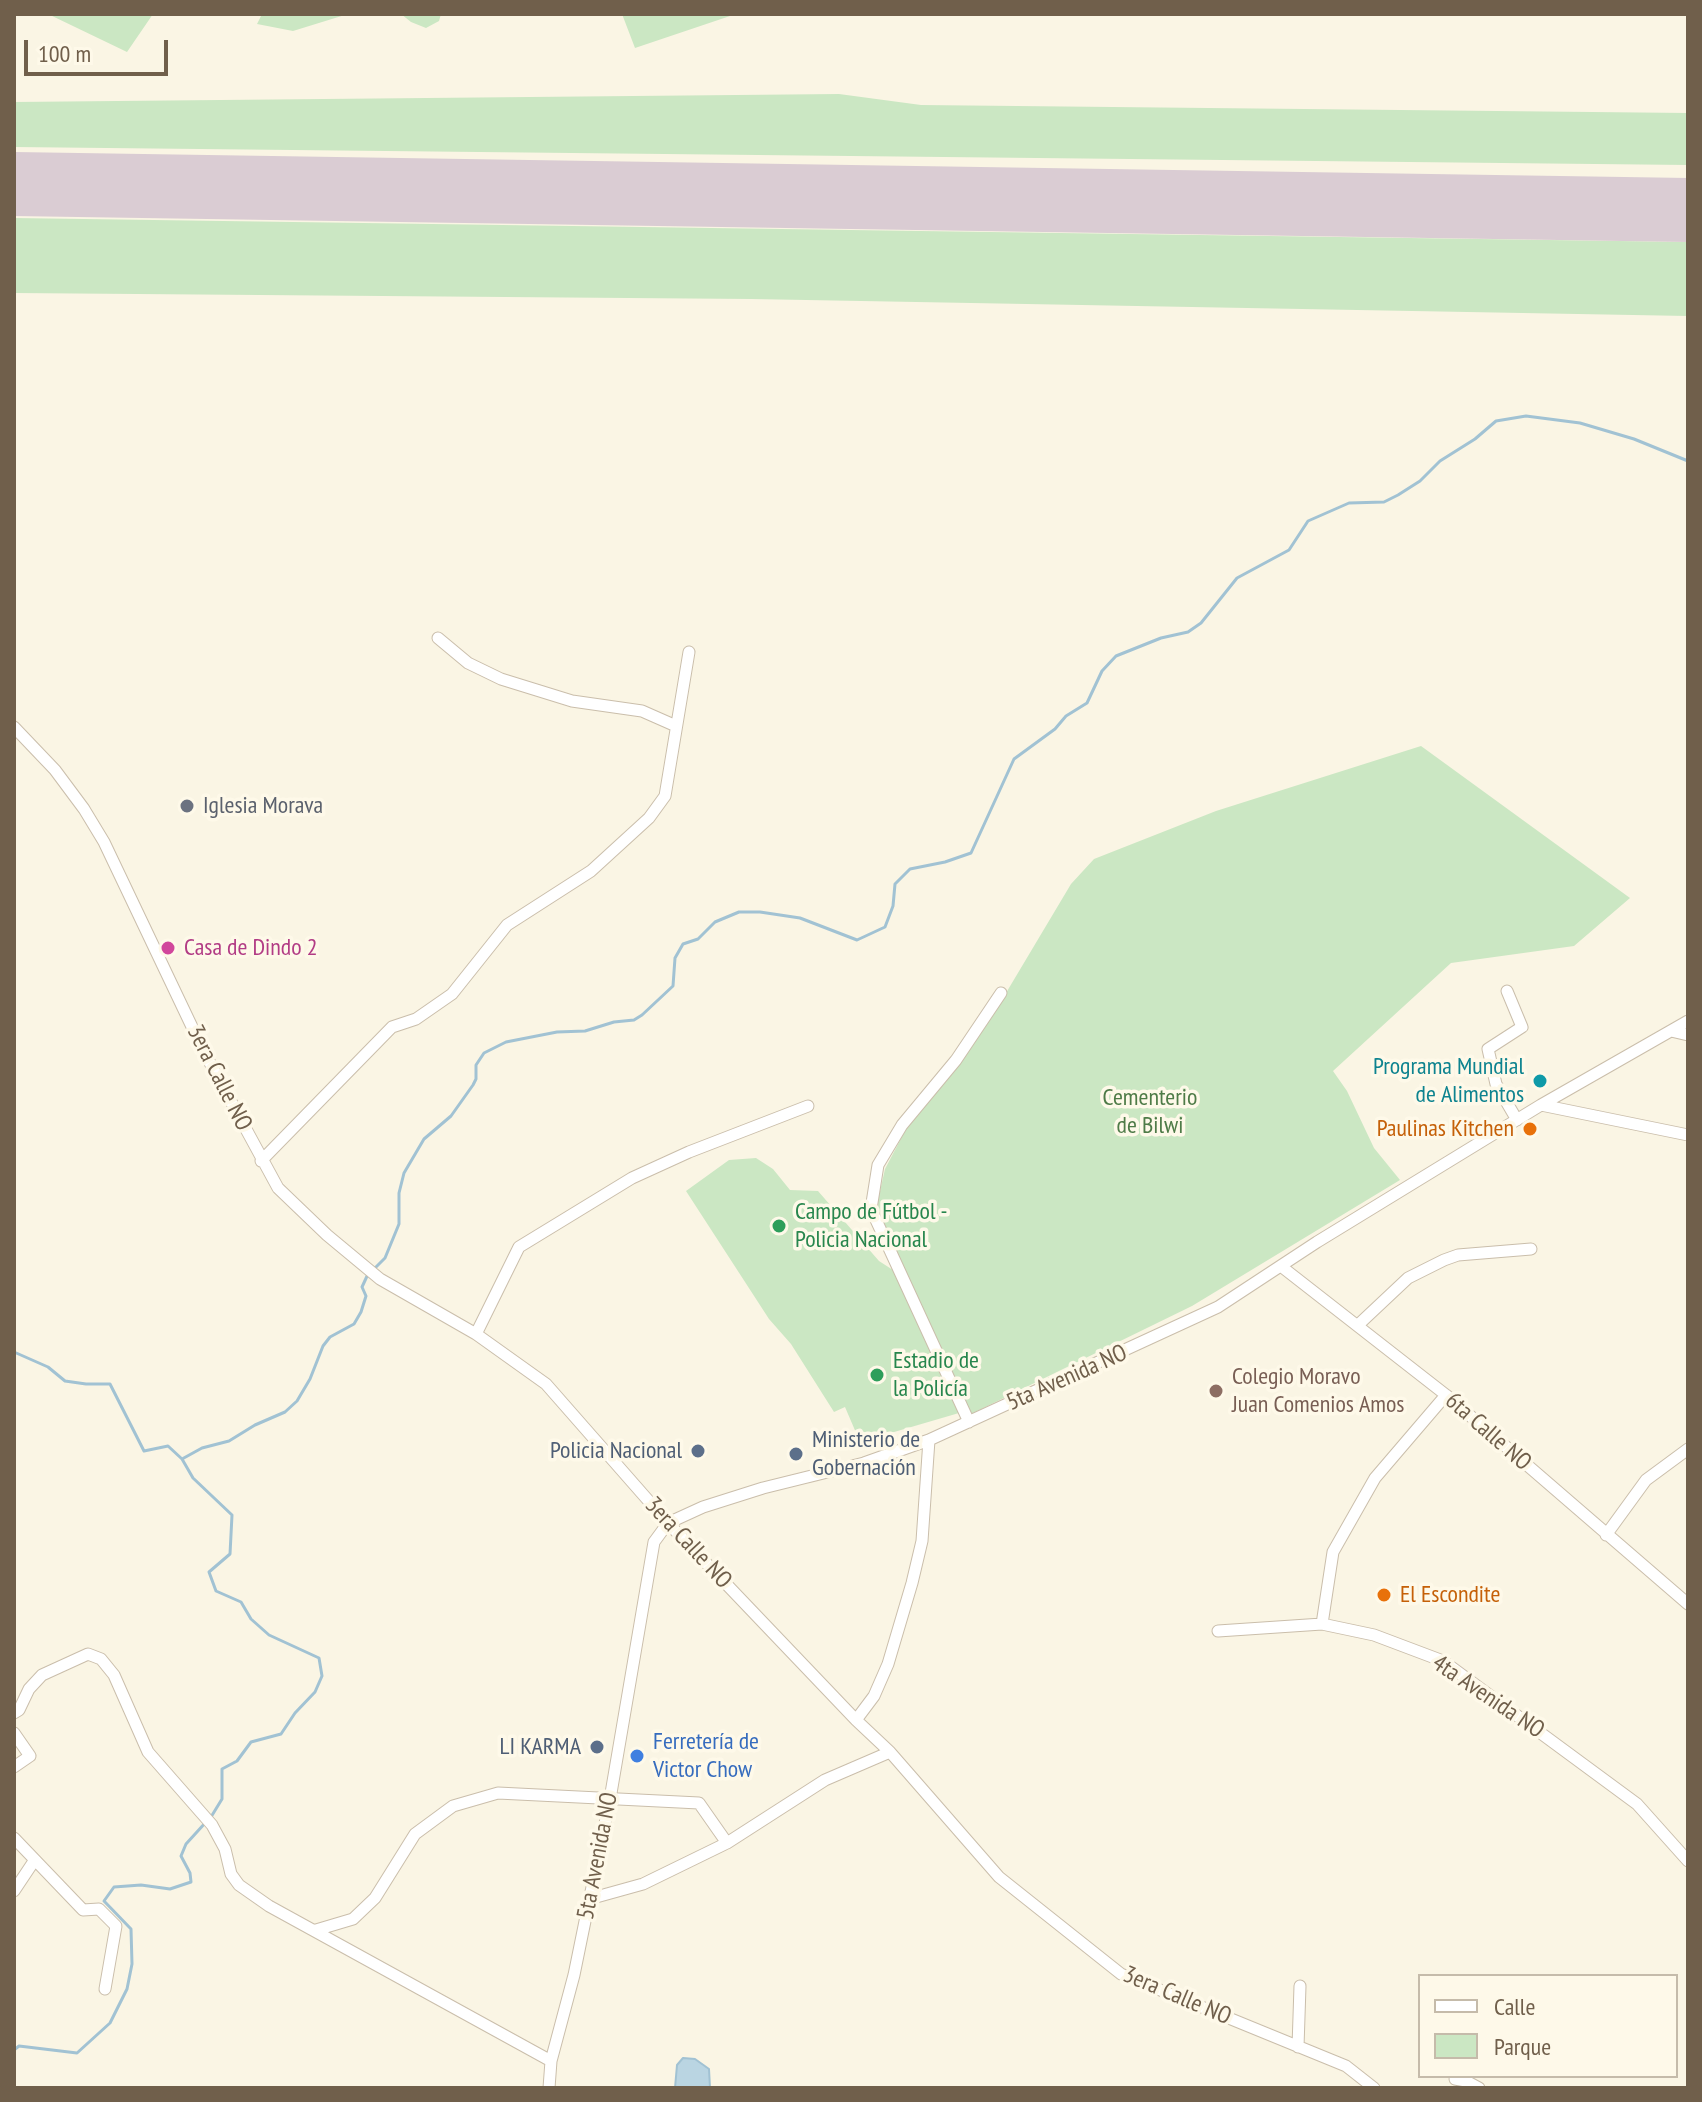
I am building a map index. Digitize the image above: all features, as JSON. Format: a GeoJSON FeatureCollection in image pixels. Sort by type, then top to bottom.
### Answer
{"type":"FeatureCollection","features":[{"type":"Feature","properties":{"kind":"street"},"geometry":{"type":"LineString","coordinates":[[438,638],[468,663],[501,679],[572,701],[642,711],[676,726]]}},
{"type":"Feature","properties":{"kind":"street"},"geometry":{"type":"LineString","coordinates":[[261,1161],[392,1027],[416,1019],[452,994],[507,925],[591,871],[649,818],[665,796],[689,652]]}},
{"type":"Feature","properties":{"kind":"street","name":"3era Calle NO"},"geometry":{"type":"LineString","coordinates":[[14,727],[55,770],[101,839],[203,1050],[278,1188],[327,1235],[380,1279],[476,1334],[546,1384],[668,1523],[890,1752],[999,1877],[1089,1951],[1121,1974],[1346,2066],[1374,2088]]}},
{"type":"Feature","properties":{"kind":"street"},"geometry":{"type":"LineString","coordinates":[[1507,991],[1522,1027],[1488,1049],[1496,1084],[1517,1120]]}},
{"type":"Feature","properties":{"kind":"street"},"geometry":{"type":"LineString","coordinates":[[969,1422],[871,1209],[878,1165],[902,1125],[956,1060],[1001,993]]}},
{"type":"Feature","properties":{"kind":"street","name":"5ta Avenida NO"},"geometry":{"type":"LineString","coordinates":[[549,2088],[551,2061],[574,1975],[610,1799],[654,1542],[668,1523],[703,1507],[763,1488],[864,1463],[929,1440],[1218,1307],[1317,1242],[1541,1105],[1688,1021]]}},
{"type":"Feature","properties":{"kind":"street"},"geometry":{"type":"LineString","coordinates":[[1671,1031],[1688,1035]]}},
{"type":"Feature","properties":{"kind":"street"},"geometry":{"type":"LineString","coordinates":[[1541,1105],[1688,1135]]}},
{"type":"Feature","properties":{"kind":"street"},"geometry":{"type":"LineString","coordinates":[[476,1334],[519,1247],[632,1178],[689,1152],[808,1106]]}},
{"type":"Feature","properties":{"kind":"street"},"geometry":{"type":"LineString","coordinates":[[1358,1325],[1408,1278],[1444,1260],[1458,1255],[1531,1249]]}},
{"type":"Feature","properties":{"kind":"street","name":"6ta Calle NO"},"geometry":{"type":"LineString","coordinates":[[1282,1267],[1446,1395],[1688,1604]]}},
{"type":"Feature","properties":{"kind":"street"},"geometry":{"type":"LineString","coordinates":[[1322,1624],[1333,1552],[1375,1478],[1446,1395]]}},
{"type":"Feature","properties":{"kind":"street"},"geometry":{"type":"LineString","coordinates":[[856,1720],[874,1696],[883,1674],[912,1583],[922,1541],[929,1440]]}},
{"type":"Feature","properties":{"kind":"street"},"geometry":{"type":"LineString","coordinates":[[1606,1535],[1646,1480],[1688,1449]]}},
{"type":"Feature","properties":{"kind":"street","name":"4ta Avenida NO"},"geometry":{"type":"LineString","coordinates":[[1218,1631],[1322,1624],[1374,1635],[1443,1661],[1637,1804],[1688,1861]]}},
{"type":"Feature","properties":{"kind":"street"},"geometry":{"type":"LineString","coordinates":[[14,1713],[42,1675],[88,1654],[101,1659],[114,1675],[148,1752],[212,1825],[225,1849],[231,1874],[239,1885],[269,1906],[551,2061]]}},
{"type":"Feature","properties":{"kind":"street"},"geometry":{"type":"LineString","coordinates":[[14,1733],[30,1756],[14,1767]]}},
{"type":"Feature","properties":{"kind":"street"},"geometry":{"type":"LineString","coordinates":[[589,1899],[643,1884],[727,1843],[825,1780],[890,1752]]}},
{"type":"Feature","properties":{"kind":"street"},"geometry":{"type":"LineString","coordinates":[[316,1930],[353,1919],[375,1898],[415,1834],[453,1806],[498,1793],[699,1803],[727,1843]]}},
{"type":"Feature","properties":{"kind":"street"},"geometry":{"type":"LineString","coordinates":[[14,1838],[83,1910],[99,1909],[116,1926],[105,1989]]}},
{"type":"Feature","properties":{"kind":"street"},"geometry":{"type":"LineString","coordinates":[[14,1891],[34,1861]]}},
{"type":"Feature","properties":{"kind":"street"},"geometry":{"type":"LineString","coordinates":[[1298,2047],[1300,1986]]}},
{"type":"Feature","properties":{"kind":"street"},"geometry":{"type":"LineString","coordinates":[[1454,2081],[1466,2081],[1479,2088]]}},
{"type":"Feature","properties":{"kind":"green space"},"geometry":{"type":"Polygon","coordinates":[[[48,14],[153,14],[127,52],[48,14]]]}},
{"type":"Feature","properties":{"kind":"green space"},"geometry":{"type":"Polygon","coordinates":[[[262,14],[348,14],[293,31],[257,24],[262,14]]]}},
{"type":"Feature","properties":{"kind":"green space"},"geometry":{"type":"Polygon","coordinates":[[[401,14],[441,14],[439,21],[426,28],[401,14]]]}},
{"type":"Feature","properties":{"kind":"green space"},"geometry":{"type":"Polygon","coordinates":[[[622,14],[736,14],[635,48],[622,14]]]}},
{"type":"Feature","properties":{"kind":"green space"},"geometry":{"type":"Polygon","coordinates":[[[839,94],[921,105],[1688,113],[1688,165],[14,147],[14,102],[839,94]]]}},
{"type":"Feature","properties":{"kind":"green space"},"geometry":{"type":"Polygon","coordinates":[[[14,218],[1688,242],[1688,316],[751,299],[14,293],[14,218]]]}},
{"type":"Feature","properties":{"kind":"green space","name":"Cementerio de Bilwi"},"geometry":{"type":"Polygon","coordinates":[[[1421,746],[1630,898],[1574,946],[1451,963],[1333,1071],[1347,1091],[1374,1148],[1400,1180],[1192,1306],[971,1414],[876,1209],[885,1169],[906,1129],[1003,998],[1071,884],[1094,859],[1216,811],[1421,746]]]}},
{"type":"Feature","properties":{"kind":"green space"},"geometry":{"type":"Polygon","coordinates":[[[756,1158],[773,1169],[790,1190],[818,1191],[879,1261],[896,1272],[959,1413],[860,1442],[845,1407],[834,1412],[686,1191],[729,1160],[756,1158]]]}},
{"type":"Feature","properties":{"kind":"water"},"geometry":{"type":"Polygon","coordinates":[[[683,2058],[695,2059],[709,2069],[710,2088],[675,2088],[677,2065],[683,2058]]]}},
{"type":"Feature","properties":{"kind":"waterway"},"geometry":{"type":"LineString","coordinates":[[374,1269],[385,1258],[399,1224],[399,1193],[404,1173],[424,1139],[451,1116],[473,1085],[476,1065],[484,1053],[506,1042],[557,1032],[585,1031],[614,1022],[634,1020],[673,986],[675,958],[683,944],[698,939],[715,922],[739,912],[800,918],[857,940],[885,927],[893,906],[895,884],[910,869],[971,853],[1014,759],[1055,729],[1066,716],[1087,703],[1102,671],[1116,656],[1161,638],[1188,632],[1201,623],[1237,578],[1289,550],[1308,521],[1349,503],[1384,502],[1420,481],[1440,461],[1475,439],[1496,421],[1526,416],[1580,423],[1634,439],[1688,461]]}},
{"type":"Feature","properties":{"kind":"waterway"},"geometry":{"type":"LineString","coordinates":[[182,1459],[202,1448],[229,1441],[285,1412],[297,1401],[323,1346],[330,1337],[354,1324],[361,1312],[366,1296],[362,1287],[368,1274]]}},
{"type":"Feature","properties":{"kind":"waterway"},"geometry":{"type":"LineString","coordinates":[[14,1352],[48,1367],[65,1381],[110,1384],[144,1451],[168,1446],[182,1459],[193,1478],[232,1515],[230,1554],[209,1572],[216,1591],[241,1602],[251,1619],[269,1635],[319,1658],[322,1676],[315,1692],[281,1734],[251,1742],[237,1761],[222,1769],[222,1799],[211,1817]]}},
{"type":"Feature","properties":{"kind":"waterway"},"geometry":{"type":"LineString","coordinates":[[14,2050],[19,2046],[77,2053],[110,2023],[127,1989],[132,1964],[131,1929],[104,1901],[114,1887],[141,1885],[170,1889],[191,1882],[181,1856],[186,1844],[206,1822]]}},
{"type":"Feature","properties":{"kind":"runway"},"geometry":{"type":"LineString","coordinates":[[14,184],[1688,210]]}},
{"type":"Feature","properties":{"kind":"place","name":"Iglesia Morava"},"geometry":{"type":"Point","coordinates":[187,806]}},
{"type":"Feature","properties":{"kind":"place","name":"Casa de Dindo 2"},"geometry":{"type":"Point","coordinates":[168,948]}},
{"type":"Feature","properties":{"kind":"place","name":"Programa Mundial de Alimentos"},"geometry":{"type":"Point","coordinates":[1540,1081]}},
{"type":"Feature","properties":{"kind":"place","name":"Paulinas Kitchen"},"geometry":{"type":"Point","coordinates":[1530,1129]}},
{"type":"Feature","properties":{"kind":"place","name":"Campo de Fútbol - Policia Nacional"},"geometry":{"type":"Point","coordinates":[779,1226]}},
{"type":"Feature","properties":{"kind":"place","name":"Estadio de la Policía"},"geometry":{"type":"Point","coordinates":[877,1375]}},
{"type":"Feature","properties":{"kind":"place","name":"Colegio Moravo Juan Comenios Amos"},"geometry":{"type":"Point","coordinates":[1216,1391]}},
{"type":"Feature","properties":{"kind":"place","name":"Policia Nacional"},"geometry":{"type":"Point","coordinates":[698,1451]}},
{"type":"Feature","properties":{"kind":"place","name":"Ministerio de Gobernación"},"geometry":{"type":"Point","coordinates":[796,1454]}},
{"type":"Feature","properties":{"kind":"place","name":"El Escondite"},"geometry":{"type":"Point","coordinates":[1384,1595]}},
{"type":"Feature","properties":{"kind":"place","name":"LI KARMA"},"geometry":{"type":"Point","coordinates":[597,1747]}},
{"type":"Feature","properties":{"kind":"place","name":"Ferretería de Victor Chow"},"geometry":{"type":"Point","coordinates":[637,1756]}}]}
